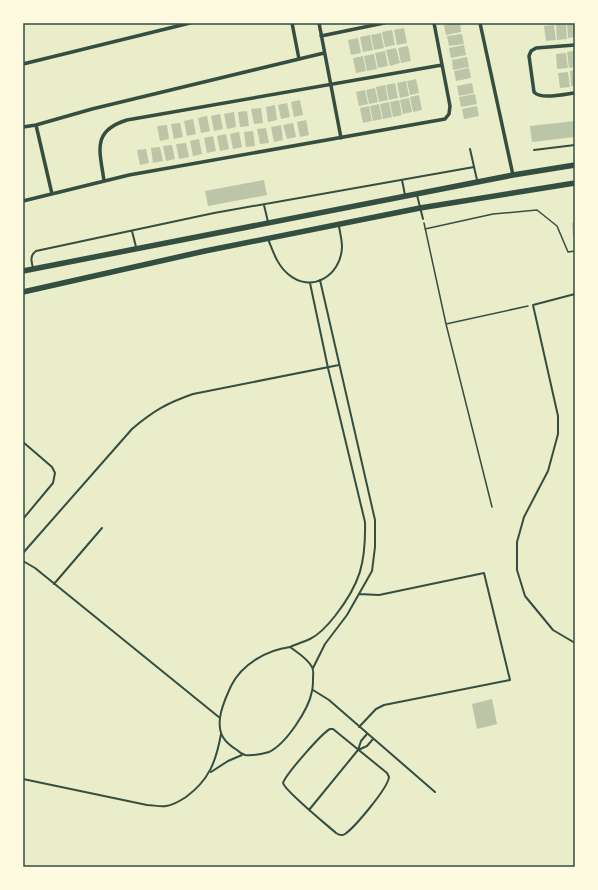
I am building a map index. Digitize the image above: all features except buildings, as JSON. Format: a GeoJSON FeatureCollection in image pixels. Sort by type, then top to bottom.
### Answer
{"type":"FeatureCollection","features":[{"type":"Feature","properties":{"kind":"main road"},"geometry":{"type":"LineString","coordinates":[[23,271],[417,193],[575,165]]}},
{"type":"Feature","properties":{"kind":"main road"},"geometry":{"type":"LineString","coordinates":[[23,292],[268,238],[420,208],[575,183]]}},
{"type":"Feature","properties":{"kind":"street"},"geometry":{"type":"LineString","coordinates":[[23,64],[190,23]]}},
{"type":"Feature","properties":{"kind":"street"},"geometry":{"type":"LineString","coordinates":[[292,23],[299,59]]}},
{"type":"Feature","properties":{"kind":"street"},"geometry":{"type":"LineString","coordinates":[[319,23],[341,138]]}},
{"type":"Feature","properties":{"kind":"street"},"geometry":{"type":"LineString","coordinates":[[321,36],[384,23]]}},
{"type":"Feature","properties":{"kind":"street"},"geometry":{"type":"LineString","coordinates":[[23,201],[104,181],[445,119],[449,114],[450,106],[434,23]]}},
{"type":"Feature","properties":{"kind":"street"},"geometry":{"type":"LineString","coordinates":[[480,23],[512,175]]}},
{"type":"Feature","properties":{"kind":"street"},"geometry":{"type":"LineString","coordinates":[[575,44],[536,48],[531,51],[529,56],[535,94],[542,96],[575,93]]}},
{"type":"Feature","properties":{"kind":"street"},"geometry":{"type":"LineString","coordinates":[[23,127],[324,53]]}},
{"type":"Feature","properties":{"kind":"street"},"geometry":{"type":"LineString","coordinates":[[104,181],[100,141],[106,130],[115,124],[134,119],[442,65]]}},
{"type":"Feature","properties":{"kind":"street"},"geometry":{"type":"LineString","coordinates":[[36,125],[52,194]]}},
{"type":"Feature","properties":{"kind":"lane"},"geometry":{"type":"LineString","coordinates":[[534,150],[575,145]]}},
{"type":"Feature","properties":{"kind":"lane"},"geometry":{"type":"LineString","coordinates":[[470,150],[477,182]]}},
{"type":"Feature","properties":{"kind":"lane"},"geometry":{"type":"LineString","coordinates":[[34,269],[31,258],[33,253],[36,251],[214,213],[474,167]]}},
{"type":"Feature","properties":{"kind":"lane"},"geometry":{"type":"LineString","coordinates":[[402,180],[405,196]]}},
{"type":"Feature","properties":{"kind":"lane"},"geometry":{"type":"LineString","coordinates":[[417,193],[423,219]]}},
{"type":"Feature","properties":{"kind":"lane"},"geometry":{"type":"LineString","coordinates":[[264,205],[268,223]]}},
{"type":"Feature","properties":{"kind":"lane"},"geometry":{"type":"LineString","coordinates":[[268,238],[280,265],[287,274],[299,281],[310,283],[320,280],[332,273],[339,262],[342,248],[339,224]]}},
{"type":"Feature","properties":{"kind":"lane"},"geometry":{"type":"LineString","coordinates":[[132,231],[136,249]]}},
{"type":"Feature","properties":{"kind":"lane"},"geometry":{"type":"LineString","coordinates":[[210,772],[228,761],[243,755],[253,755],[270,751],[282,742],[302,716],[310,699],[313,690],[313,668],[326,644],[347,615],[372,571],[375,547],[375,520],[320,280]]}},
{"type":"Feature","properties":{"kind":"lane"},"geometry":{"type":"LineString","coordinates":[[23,779],[147,805],[166,806],[178,803],[196,789],[210,772],[218,753],[221,734],[220,718],[226,697],[234,680],[247,666],[259,657],[280,648],[290,647],[311,639],[324,628],[353,591],[361,569],[366,546],[365,522],[328,368],[310,283]]}},
{"type":"Feature","properties":{"kind":"lane"},"geometry":{"type":"LineString","coordinates":[[575,294],[533,305],[558,416],[558,434],[548,471],[524,517],[517,542],[517,570],[525,596],[553,630],[575,643]]}},
{"type":"Feature","properties":{"kind":"lane"},"geometry":{"type":"LineString","coordinates":[[23,553],[132,429],[151,413],[174,400],[193,394],[339,365]]}},
{"type":"Feature","properties":{"kind":"lane"},"geometry":{"type":"LineString","coordinates":[[23,442],[52,467],[55,473],[53,483],[23,519]]}},
{"type":"Feature","properties":{"kind":"lane"},"geometry":{"type":"LineString","coordinates":[[54,584],[102,528]]}},
{"type":"Feature","properties":{"kind":"lane"},"geometry":{"type":"LineString","coordinates":[[23,561],[35,568],[220,718]]}},
{"type":"Feature","properties":{"kind":"lane"},"geometry":{"type":"LineString","coordinates":[[359,594],[379,594],[484,573],[510,680],[384,704],[376,709],[359,727]]}},
{"type":"Feature","properties":{"kind":"lane"},"geometry":{"type":"LineString","coordinates":[[290,647],[307,659],[313,668]]}},
{"type":"Feature","properties":{"kind":"lane"},"geometry":{"type":"LineString","coordinates":[[313,690],[328,700],[435,792]]}},
{"type":"Feature","properties":{"kind":"lane"},"geometry":{"type":"LineString","coordinates":[[330,729],[333,729],[388,773],[389,780],[381,793],[345,834],[336,834],[309,810],[284,786],[283,783],[286,776],[330,729]]}},
{"type":"Feature","properties":{"kind":"lane"},"geometry":{"type":"LineString","coordinates":[[221,734],[227,744],[243,755]]}},
{"type":"Feature","properties":{"kind":"lane"},"geometry":{"type":"LineString","coordinates":[[309,810],[358,750],[361,741],[367,734]]}},
{"type":"Feature","properties":{"kind":"lane"},"geometry":{"type":"LineString","coordinates":[[358,750],[367,746],[373,739]]}},
{"type":"Feature","properties":{"kind":"path"},"geometry":{"type":"LineString","coordinates":[[425,229],[493,214],[538,210],[557,226],[568,252],[575,251]]}},
{"type":"Feature","properties":{"kind":"path"},"geometry":{"type":"LineString","coordinates":[[423,219],[446,324],[492,507]]}},
{"type":"Feature","properties":{"kind":"path"},"geometry":{"type":"LineString","coordinates":[[446,324],[533,305]]}}]}
